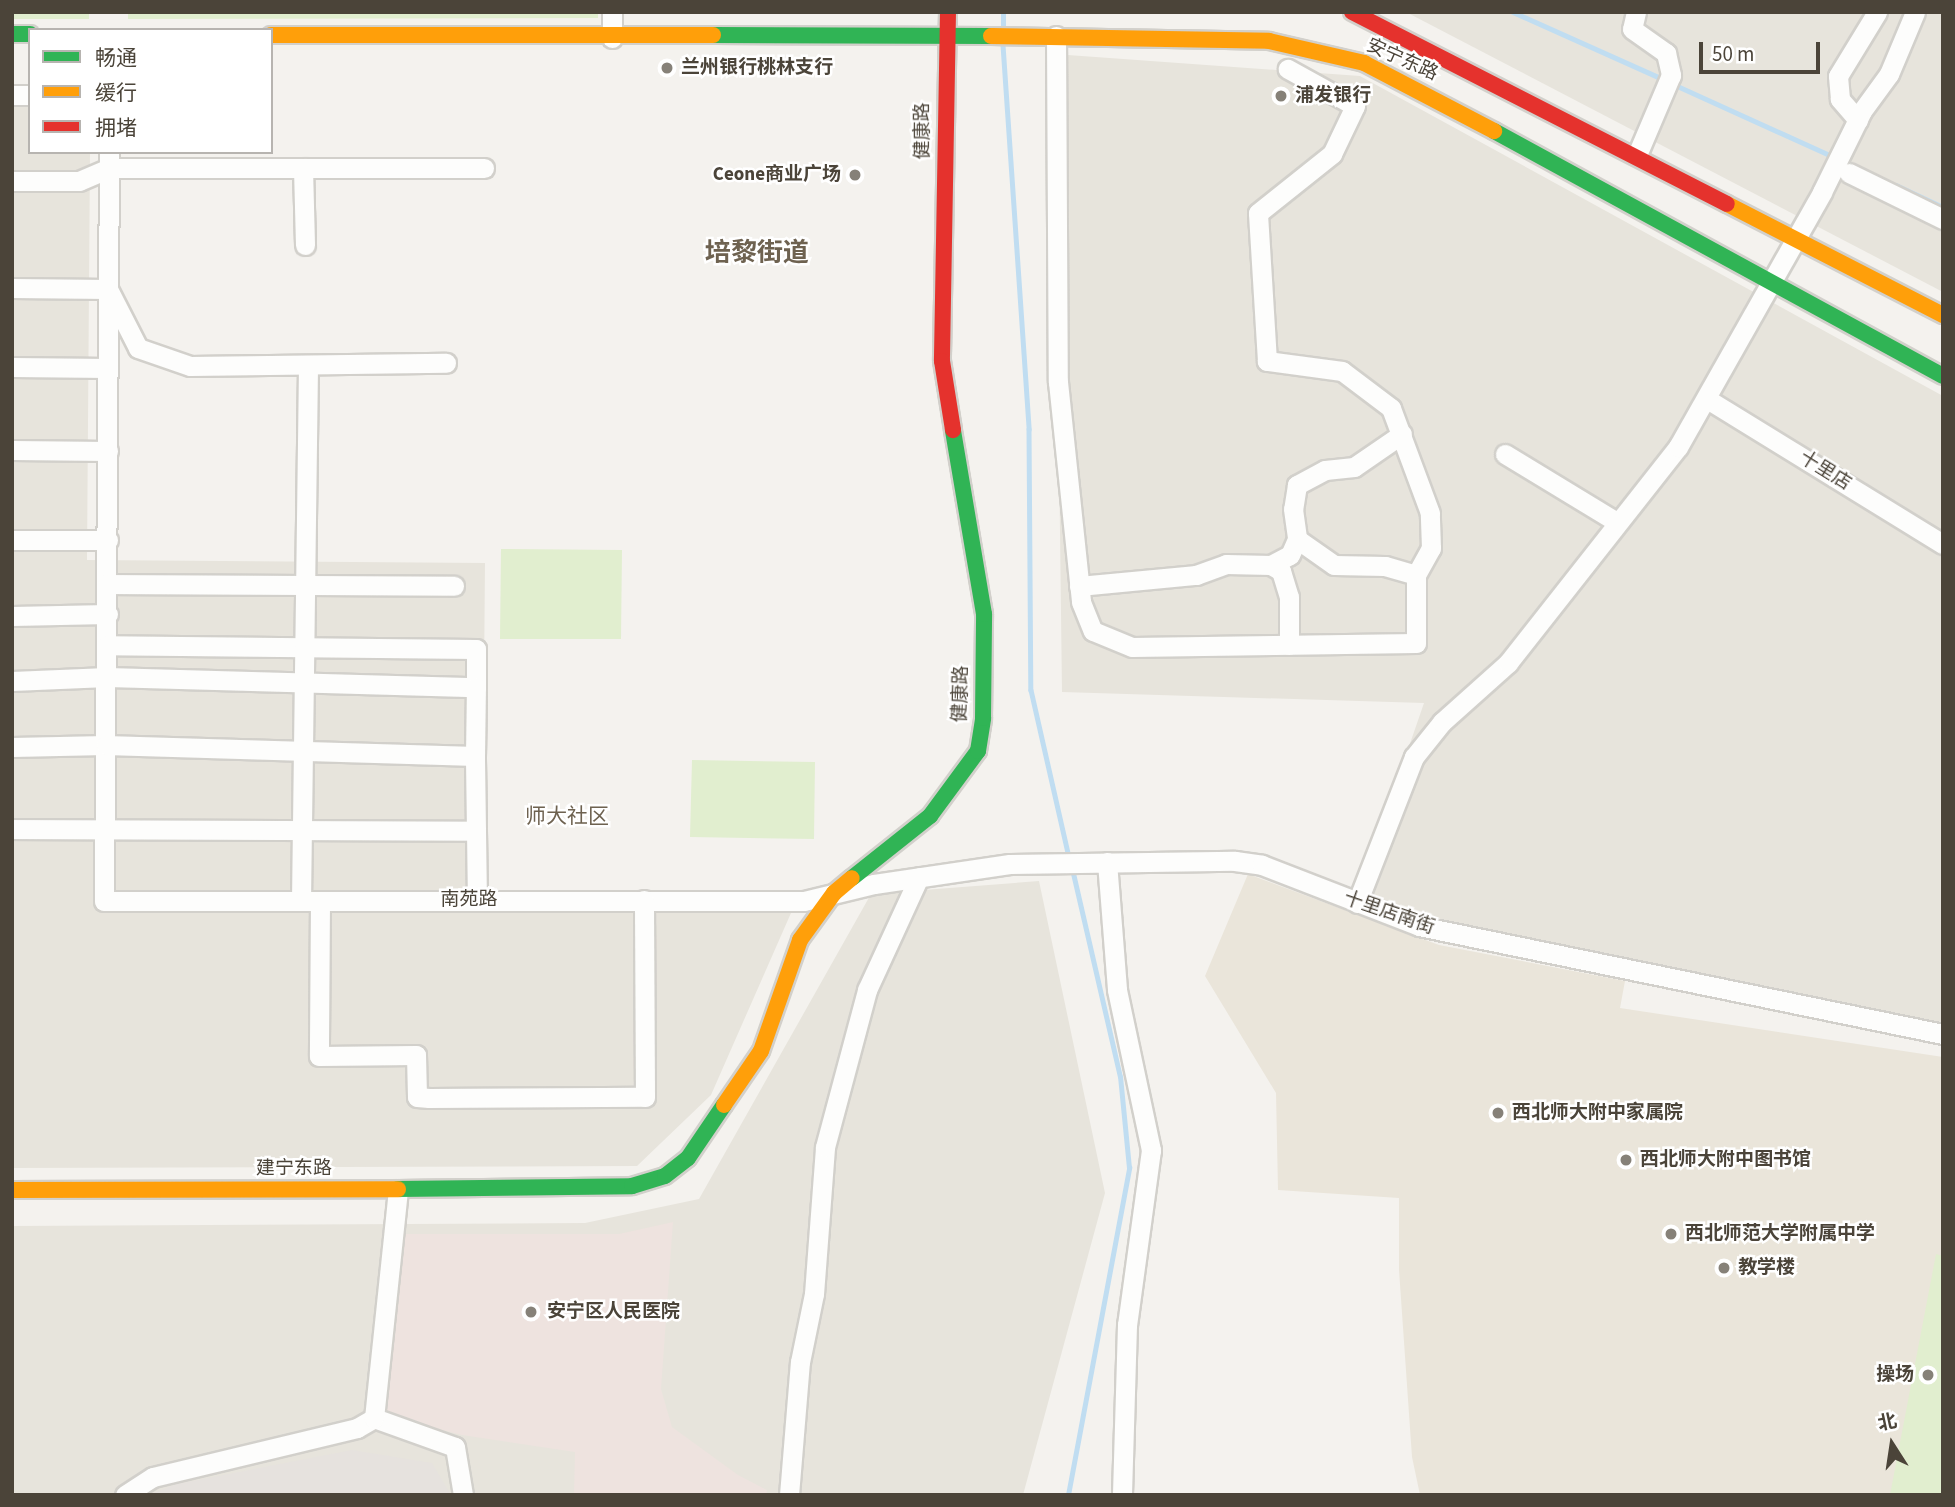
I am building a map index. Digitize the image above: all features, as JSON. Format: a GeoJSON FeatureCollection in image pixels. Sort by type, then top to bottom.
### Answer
{"type":"FeatureCollection","features":[{"type":"Feature","properties":{"kind":"main road","name":"健康路"},"geometry":{"type":"LineString","coordinates":[[576,1189],[632,1185],[665,1175],[688,1158],[761,1051],[800,940],[834,894],[930,817],[978,751],[983,718],[984,614],[942,361],[948,12]]}},
{"type":"Feature","properties":{"kind":"main road","name":"安宁东路"},"geometry":{"type":"LineString","coordinates":[[1352,12],[1795,236],[1943,315]]}},
{"type":"Feature","properties":{"kind":"main road","name":"安宁东路"},"geometry":{"type":"LineString","coordinates":[[273,35],[988,35],[1269,41],[1364,63],[1411,85],[1767,284],[1943,376]]}},
{"type":"Feature","properties":{"kind":"main road","name":"建宁东路"},"geometry":{"type":"LineString","coordinates":[[12,1190],[576,1189]]}},
{"type":"Feature","properties":{"kind":"street"},"geometry":{"type":"LineString","coordinates":[[611,12],[612,37]]}},
{"type":"Feature","properties":{"kind":"street"},"geometry":{"type":"LineString","coordinates":[[1636,12],[1632,29],[1666,53],[1668,83],[1637,155]]}},
{"type":"Feature","properties":{"kind":"street"},"geometry":{"type":"LineString","coordinates":[[1857,120],[1840,99],[1839,76],[1877,12]]}},
{"type":"Feature","properties":{"kind":"street"},"geometry":{"type":"LineString","coordinates":[[1357,903],[1414,757],[1442,722],[1508,663],[1678,447],[1707,399],[1767,284],[1842,165],[1857,120],[1889,74],[1914,12]]}},
{"type":"Feature","properties":{"kind":"street"},"geometry":{"type":"LineString","coordinates":[[1056,36],[1058,382],[1079,586],[1093,631],[1132,647],[1416,643],[1416,575],[1431,548],[1430,513],[1391,408],[1342,371],[1267,361],[1258,213],[1332,153],[1355,106],[1288,69]]}},
{"type":"Feature","properties":{"kind":"street"},"geometry":{"type":"LineString","coordinates":[[105,828],[109,160]]}},
{"type":"Feature","properties":{"kind":"street"},"geometry":{"type":"LineString","coordinates":[[12,181],[79,181],[109,160],[303,168],[484,168]]}},
{"type":"Feature","properties":{"kind":"street"},"geometry":{"type":"LineString","coordinates":[[1842,165],[1943,219]]}},
{"type":"Feature","properties":{"kind":"street"},"geometry":{"type":"LineString","coordinates":[[303,168],[305,245]]}},
{"type":"Feature","properties":{"kind":"street"},"geometry":{"type":"LineString","coordinates":[[12,288],[108,289]]}},
{"type":"Feature","properties":{"kind":"street"},"geometry":{"type":"LineString","coordinates":[[108,289],[138,348],[190,366],[446,363]]}},
{"type":"Feature","properties":{"kind":"street"},"geometry":{"type":"LineString","coordinates":[[308,365],[302,829],[311,901],[319,1056],[416,1055],[417,1097],[645,1097],[644,900]]}},
{"type":"Feature","properties":{"kind":"street"},"geometry":{"type":"LineString","coordinates":[[12,367],[108,368]]}},
{"type":"Feature","properties":{"kind":"street","name":"十里店"},"geometry":{"type":"LineString","coordinates":[[1707,399],[1943,544]]}},
{"type":"Feature","properties":{"kind":"street"},"geometry":{"type":"LineString","coordinates":[[1079,586],[1196,575],[1226,564],[1271,565],[1290,555],[1297,539],[1293,509],[1297,485],[1325,470],[1354,467],[1402,434]]}},
{"type":"Feature","properties":{"kind":"street"},"geometry":{"type":"LineString","coordinates":[[12,450],[108,451]]}},
{"type":"Feature","properties":{"kind":"street"},"geometry":{"type":"LineString","coordinates":[[1505,454],[1617,522]]}},
{"type":"Feature","properties":{"kind":"street"},"geometry":{"type":"LineString","coordinates":[[1297,539],[1334,565],[1385,566],[1416,575]]}},
{"type":"Feature","properties":{"kind":"street"},"geometry":{"type":"LineString","coordinates":[[12,540],[108,540]]}},
{"type":"Feature","properties":{"kind":"street"},"geometry":{"type":"LineString","coordinates":[[1271,565],[1281,571],[1289,597],[1289,645]]}},
{"type":"Feature","properties":{"kind":"street"},"geometry":{"type":"LineString","coordinates":[[108,584],[454,586]]}},
{"type":"Feature","properties":{"kind":"street"},"geometry":{"type":"LineString","coordinates":[[12,615],[108,614]]}},
{"type":"Feature","properties":{"kind":"street"},"geometry":{"type":"LineString","coordinates":[[107,645],[476,649],[477,900]]}},
{"type":"Feature","properties":{"kind":"street"},"geometry":{"type":"LineString","coordinates":[[12,681],[107,677],[476,687]]}},
{"type":"Feature","properties":{"kind":"street"},"geometry":{"type":"LineString","coordinates":[[12,747],[106,746],[475,756]]}},
{"type":"Feature","properties":{"kind":"street","name":"南苑路"},"geometry":{"type":"LineString","coordinates":[[105,828],[104,901],[804,901],[834,894]]}},
{"type":"Feature","properties":{"kind":"street"},"geometry":{"type":"LineString","coordinates":[[12,829],[476,831]]}},
{"type":"Feature","properties":{"kind":"street"},"geometry":{"type":"LineString","coordinates":[[1107,862],[1117,990],[1151,1150],[1127,1325],[1122,1495]]}},
{"type":"Feature","properties":{"kind":"street","name":"十里店南街"},"geometry":{"type":"LineString","coordinates":[[834,894],[919,877],[1054,863],[1262,865],[1419,926],[1502,946],[1943,1034]]}},
{"type":"Feature","properties":{"kind":"street"},"geometry":{"type":"LineString","coordinates":[[789,1495],[800,1362],[814,1294],[825,1147],[867,990],[919,877]]}},
{"type":"Feature","properties":{"kind":"street"},"geometry":{"type":"LineString","coordinates":[[374,1418],[398,1190]]}},
{"type":"Feature","properties":{"kind":"street"},"geometry":{"type":"LineString","coordinates":[[125,1495],[153,1477],[358,1428],[374,1418]]}},
{"type":"Feature","properties":{"kind":"street"},"geometry":{"type":"LineString","coordinates":[[374,1418],[455,1447],[463,1495]]}},
{"type":"Feature","properties":{"kind":"shaded area"},"geometry":{"type":"Polygon","coordinates":[[[1406,12],[1943,12],[1943,292],[1406,12]]]}},
{"type":"Feature","properties":{"kind":"shaded area"},"geometry":{"type":"Polygon","coordinates":[[[1054,54],[1360,76],[1943,396],[1943,1027],[1521,947],[1357,897],[1424,703],[1062,692],[1054,54]]]}},
{"type":"Feature","properties":{"kind":"shaded area"},"geometry":{"type":"Polygon","coordinates":[[[12,85],[28,86],[28,154],[90,154],[87,560],[485,563],[482,910],[791,913],[711,1095],[637,1166],[12,1168],[12,85]]]}},
{"type":"Feature","properties":{"kind":"shaded area","name":"西北师范大学附属中学"},"geometry":{"type":"Polygon","coordinates":[[[1248,874],[1439,945],[1625,981],[1620,1008],[1943,1057],[1943,1495],[1420,1495],[1412,1457],[1399,1270],[1399,1198],[1278,1190],[1276,1093],[1205,976],[1248,874]]]}},
{"type":"Feature","properties":{"kind":"shaded area"},"geometry":{"type":"Polygon","coordinates":[[[1039,881],[1105,1193],[1023,1495],[12,1495],[12,1226],[585,1223],[699,1199],[871,894],[1039,881]]]}},
{"type":"Feature","properties":{"kind":"shaded area","name":"安宁区人民医院"},"geometry":{"type":"Polygon","coordinates":[[[673,1222],[661,1389],[672,1427],[738,1475],[767,1490],[766,1495],[574,1495],[575,1452],[462,1435],[383,1415],[405,1234],[619,1234],[673,1222]]]}},
{"type":"Feature","properties":{"kind":"shaded area"},"geometry":{"type":"Polygon","coordinates":[[[352,1450],[432,1463],[451,1495],[148,1495],[177,1484],[352,1450]]]}},
{"type":"Feature","properties":{"kind":"green space"},"geometry":{"type":"Polygon","coordinates":[[[12,12],[89,12],[89,19],[12,19],[12,12]]]}},
{"type":"Feature","properties":{"kind":"green space"},"geometry":{"type":"Polygon","coordinates":[[[128,12],[598,12],[598,18],[128,19],[128,12]]]}},
{"type":"Feature","properties":{"kind":"green space"},"geometry":{"type":"Polygon","coordinates":[[[501,549],[622,550],[621,639],[500,639],[501,549]]]}},
{"type":"Feature","properties":{"kind":"green space"},"geometry":{"type":"Polygon","coordinates":[[[692,760],[815,762],[814,839],[690,837],[692,760]]]}},
{"type":"Feature","properties":{"kind":"green space","name":"操场"},"geometry":{"type":"Polygon","coordinates":[[[1936,1254],[1943,1256],[1943,1495],[1890,1495],[1936,1254]]]}},
{"type":"Feature","properties":{"kind":"waterway"},"geometry":{"type":"LineString","coordinates":[[1003,12],[1003,29]]}},
{"type":"Feature","properties":{"kind":"waterway"},"geometry":{"type":"LineString","coordinates":[[1513,12],[1665,80]]}},
{"type":"Feature","properties":{"kind":"waterway"},"geometry":{"type":"LineString","coordinates":[[1003,45],[1029,429],[1031,690],[1069,857]]}},
{"type":"Feature","properties":{"kind":"waterway"},"geometry":{"type":"LineString","coordinates":[[1673,84],[1834,157]]}},
{"type":"Feature","properties":{"kind":"waterway"},"geometry":{"type":"LineString","coordinates":[[1896,185],[1943,207]]}},
{"type":"Feature","properties":{"kind":"waterway"},"geometry":{"type":"LineString","coordinates":[[1068,1495],[1129,1168],[1120,1077],[1072,869]]}},
{"type":"Feature","properties":{"kind":"traffic: fast"},"geometry":{"type":"LineString","coordinates":[[12,34],[28,34]]}},
{"type":"Feature","properties":{"kind":"traffic: fast"},"geometry":{"type":"LineString","coordinates":[[713,35],[991,36]]}},
{"type":"Feature","properties":{"kind":"traffic: fast"},"geometry":{"type":"LineString","coordinates":[[1494,131],[1943,376]]}},
{"type":"Feature","properties":{"kind":"traffic: fast"},"geometry":{"type":"LineString","coordinates":[[852,878],[930,816],[978,751],[983,718],[984,614],[953,430]]}},
{"type":"Feature","properties":{"kind":"traffic: fast"},"geometry":{"type":"LineString","coordinates":[[398,1189],[632,1186],[665,1176],[688,1158],[724,1105]]}},
{"type":"Feature","properties":{"kind":"traffic: slow"},"geometry":{"type":"LineString","coordinates":[[273,35],[713,35]]}},
{"type":"Feature","properties":{"kind":"traffic: slow"},"geometry":{"type":"LineString","coordinates":[[991,36],[1269,41],[1364,63],[1494,131]]}},
{"type":"Feature","properties":{"kind":"traffic: slow"},"geometry":{"type":"LineString","coordinates":[[1727,204],[1943,315]]}},
{"type":"Feature","properties":{"kind":"traffic: slow"},"geometry":{"type":"LineString","coordinates":[[724,1105],[761,1051],[800,940],[834,893],[852,878]]}},
{"type":"Feature","properties":{"kind":"traffic: slow"},"geometry":{"type":"LineString","coordinates":[[12,1190],[398,1189]]}},
{"type":"Feature","properties":{"kind":"traffic: jam"},"geometry":{"type":"LineString","coordinates":[[948,12],[942,361],[953,430]]}},
{"type":"Feature","properties":{"kind":"traffic: jam"},"geometry":{"type":"LineString","coordinates":[[1352,12],[1727,204]]}},
{"type":"Feature","properties":{"kind":"place","name":"兰州银行桃林支行"},"geometry":{"type":"Point","coordinates":[667,68]}},
{"type":"Feature","properties":{"kind":"place","name":"浦发银行"},"geometry":{"type":"Point","coordinates":[1281,96]}},
{"type":"Feature","properties":{"kind":"place","name":"Ceone商业广场"},"geometry":{"type":"Point","coordinates":[855,175]}},
{"type":"Feature","properties":{"kind":"place","name":"西北师大附中家属院"},"geometry":{"type":"Point","coordinates":[1498,1113]}},
{"type":"Feature","properties":{"kind":"place","name":"西北师大附中图书馆"},"geometry":{"type":"Point","coordinates":[1626,1160]}},
{"type":"Feature","properties":{"kind":"place","name":"西北师范大学附属中学"},"geometry":{"type":"Point","coordinates":[1671,1234]}},
{"type":"Feature","properties":{"kind":"place","name":"教学楼"},"geometry":{"type":"Point","coordinates":[1724,1268]}},
{"type":"Feature","properties":{"kind":"place","name":"安宁区人民医院"},"geometry":{"type":"Point","coordinates":[531,1312]}},
{"type":"Feature","properties":{"kind":"place","name":"操场"},"geometry":{"type":"Point","coordinates":[1928,1375]}},
{"type":"Feature","properties":{"kind":"district","name":"培黎街道"},"geometry":{"type":"Point","coordinates":[757,253]}},
{"type":"Feature","properties":{"kind":"district","name":"师大社区"},"geometry":{"type":"Point","coordinates":[567,816]}}]}
